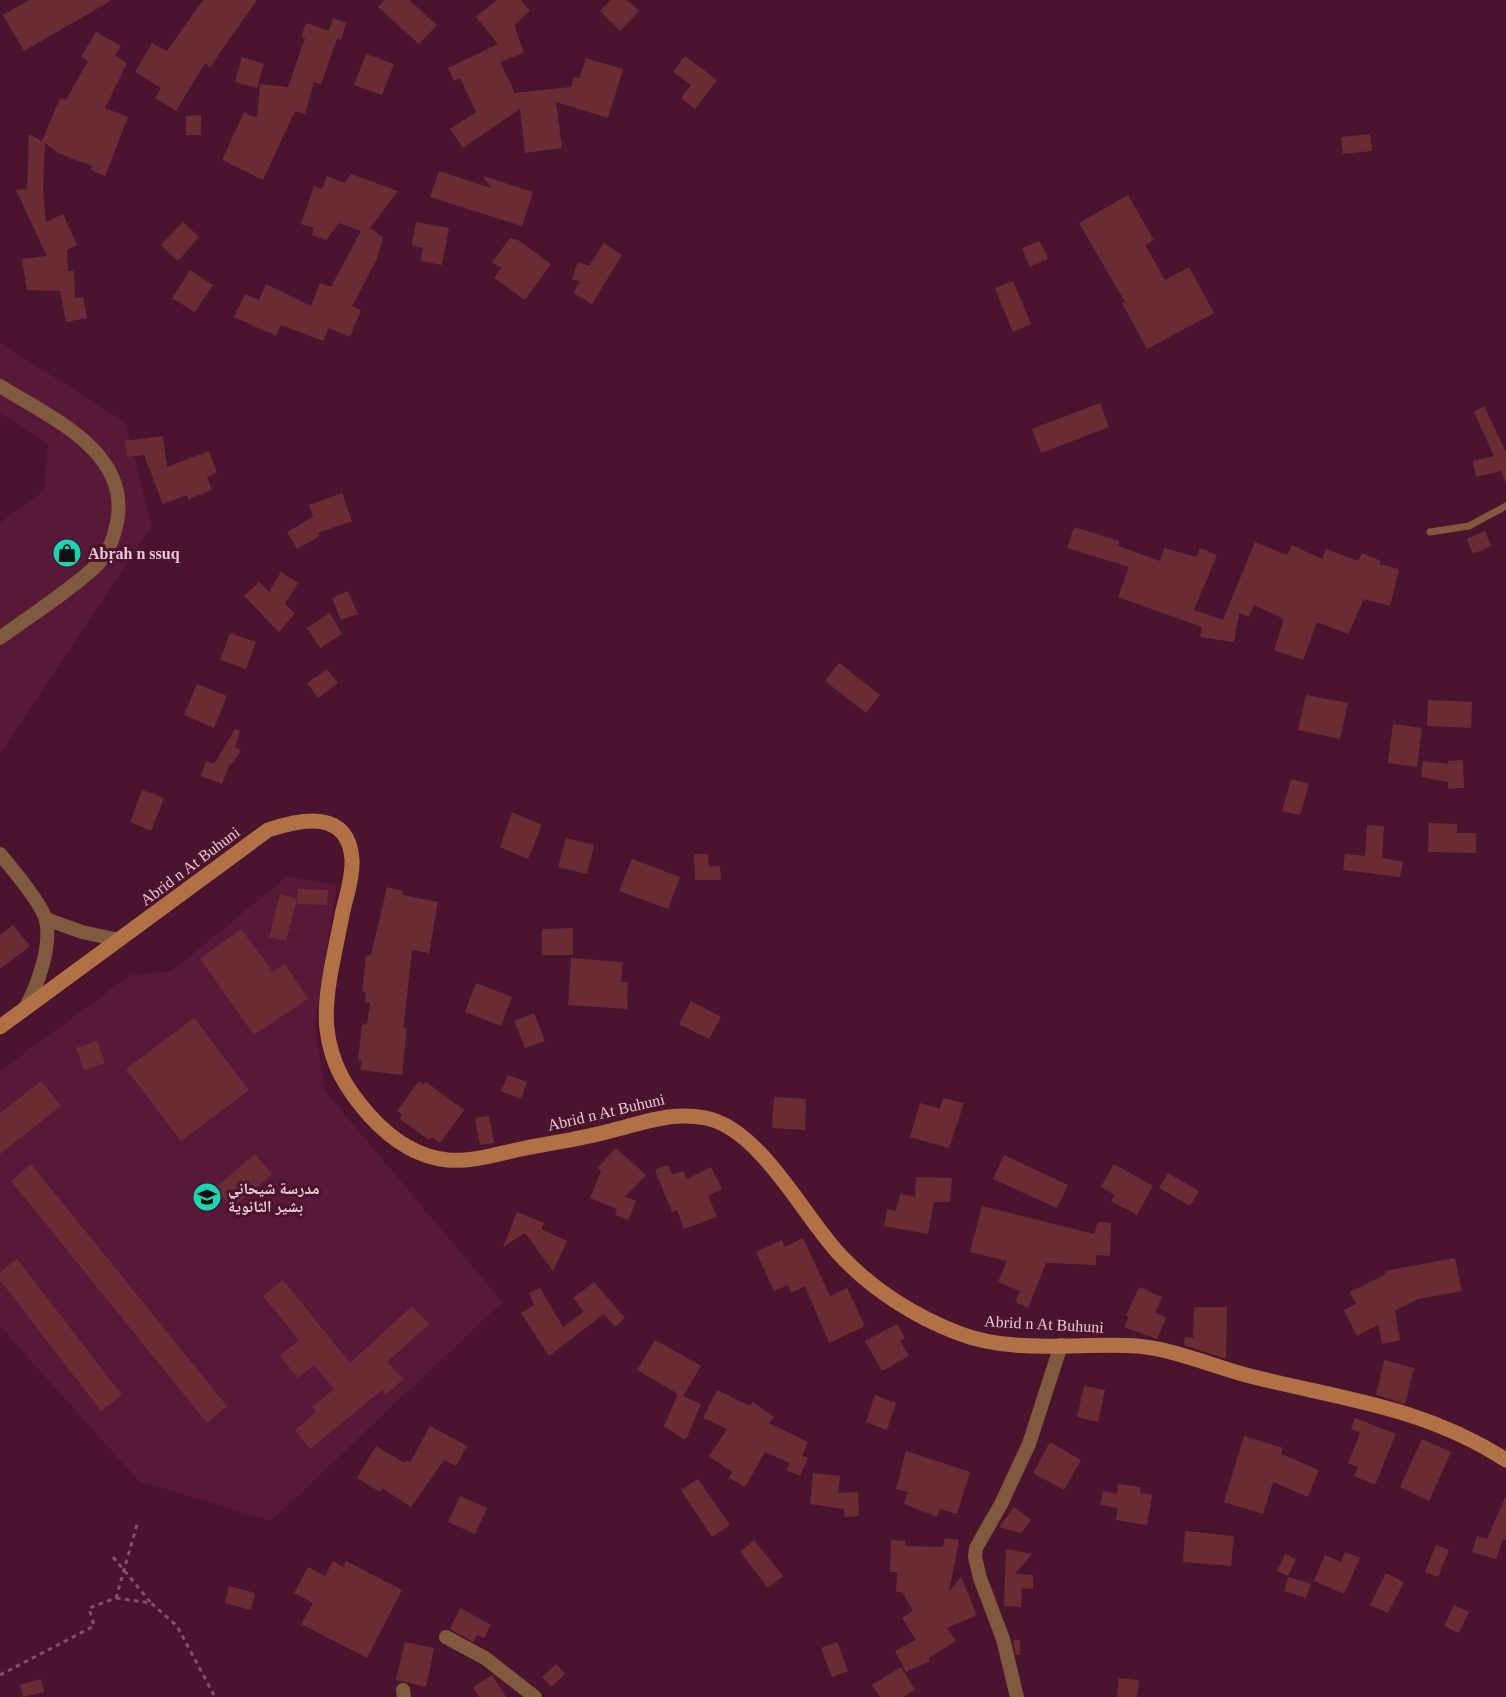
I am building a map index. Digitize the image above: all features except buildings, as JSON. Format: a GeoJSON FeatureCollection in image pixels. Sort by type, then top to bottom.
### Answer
{"type":"FeatureCollection","features":[{"type":"Feature","properties":{"kind":"street"},"geometry":{"type":"LineString","coordinates":[[0,386],[98,451],[114,478],[120,508],[114,539],[97,565],[0,638]]}},
{"type":"Feature","properties":{"kind":"street","name":"Abrid n At Buhuni"},"geometry":{"type":"LineString","coordinates":[[0,1027],[268,830],[296,821],[313,819],[333,824],[345,837],[352,856],[332,973],[326,1024],[330,1047],[344,1085],[379,1125],[398,1141],[419,1152],[447,1160],[480,1157],[605,1132],[671,1114],[713,1119],[731,1128],[747,1142],[790,1189],[843,1260],[890,1296],[934,1323],[961,1335],[995,1342],[1141,1347],[1163,1350],[1251,1376],[1359,1398],[1432,1421],[1466,1436],[1506,1460]]}},
{"type":"Feature","properties":{"kind":"street"},"geometry":{"type":"LineString","coordinates":[[0,854],[46,919],[82,932],[119,940]]}},
{"type":"Feature","properties":{"kind":"street"},"geometry":{"type":"LineString","coordinates":[[24,1010],[39,978],[44,957],[46,919]]}},
{"type":"Feature","properties":{"kind":"street"},"geometry":{"type":"LineString","coordinates":[[1017,1697],[1003,1639],[980,1578],[975,1557],[976,1548],[1001,1504],[1029,1444],[1061,1345]]}},
{"type":"Feature","properties":{"kind":"street"},"geometry":{"type":"LineString","coordinates":[[446,1637],[485,1658],[536,1697]]}},
{"type":"Feature","properties":{"kind":"lane"},"geometry":{"type":"LineString","coordinates":[[1430,532],[1469,526],[1506,506]]}},
{"type":"Feature","properties":{"kind":"path"},"geometry":{"type":"LineString","coordinates":[[116,1598],[138,1521]]}},
{"type":"Feature","properties":{"kind":"path"},"geometry":{"type":"LineString","coordinates":[[113,1557],[151,1603],[177,1626],[215,1697]]}},
{"type":"Feature","properties":{"kind":"path"},"geometry":{"type":"LineString","coordinates":[[0,1675],[94,1626],[89,1608],[116,1598],[151,1603]]}},
{"type":"Feature","properties":{"kind":"shaded area","name":"Abṛah n ssuq"},"geometry":{"type":"Polygon","coordinates":[[[0,343],[125,422],[152,526],[0,753],[0,523],[44,491],[48,444],[0,413],[0,343]]]}},
{"type":"Feature","properties":{"kind":"shaded area","name":"مدرسة شيحاني بشير الثانوية"},"geometry":{"type":"Polygon","coordinates":[[[288,876],[337,885],[315,1024],[325,1091],[502,1302],[271,1521],[139,1481],[0,1326],[0,1071],[131,975],[172,971],[288,876]]]}},
{"type":"Feature","properties":{"kind":"place","name":"Abṛah n ssuq"},"geometry":{"type":"Point","coordinates":[67,553]}},
{"type":"Feature","properties":{"kind":"place","name":"مدرسة شيحاني بشير الثانوية"},"geometry":{"type":"Point","coordinates":[207,1197]}}]}
